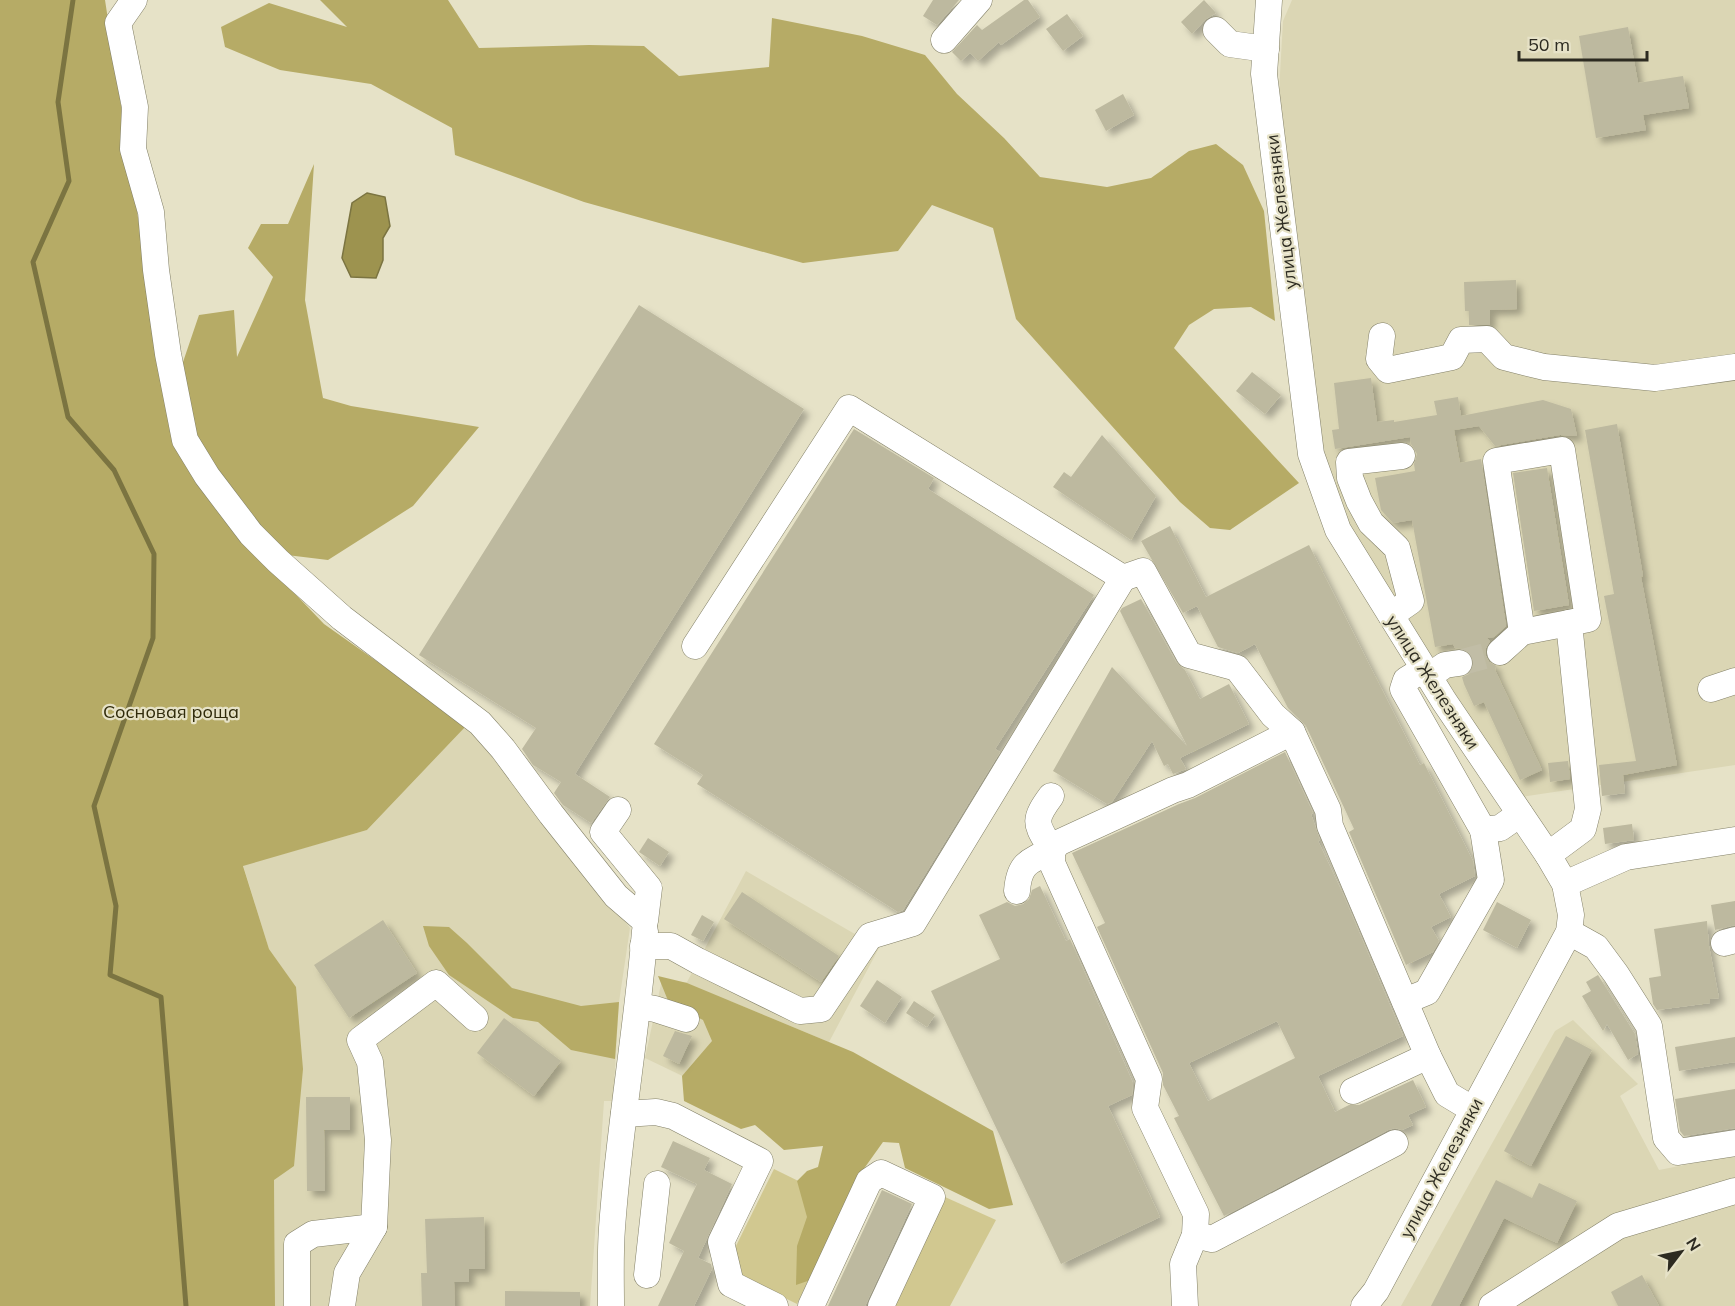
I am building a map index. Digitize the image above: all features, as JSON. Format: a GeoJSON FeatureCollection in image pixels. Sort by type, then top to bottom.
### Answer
{"type":"FeatureCollection","features":[{"type":"Feature","properties":{"kind":"street"},"geometry":{"type":"LineString","coordinates":[[134,0],[118,23],[135,107],[133,149],[151,212],[156,270],[168,354],[185,440],[207,476],[251,534],[278,561],[342,618],[480,723],[644,934],[800,1011],[821,1009],[870,936],[914,923],[1123,578],[1143,571],[1189,655],[1237,668],[1273,716],[1292,732],[1328,810],[1330,826],[1428,1056],[1447,1094],[1472,1109]]}},
{"type":"Feature","properties":{"kind":"street"},"geometry":{"type":"LineString","coordinates":[[944,40],[979,0]]}},
{"type":"Feature","properties":{"kind":"street","name":"улица Железняки"},"geometry":{"type":"LineString","coordinates":[[1269,0],[1264,74],[1311,454],[1338,530],[1426,673],[1548,855],[1565,884],[1571,915],[1569,932],[1376,1291],[1364,1306]]}},
{"type":"Feature","properties":{"kind":"street"},"geometry":{"type":"LineString","coordinates":[[1216,30],[1230,44],[1266,49]]}},
{"type":"Feature","properties":{"kind":"street"},"geometry":{"type":"LineString","coordinates":[[1382,336],[1379,359],[1388,370],[1452,357],[1461,340],[1486,339],[1504,357],[1544,367],[1655,378],[1735,367]]}},
{"type":"Feature","properties":{"kind":"street"},"geometry":{"type":"LineString","coordinates":[[695,646],[849,408],[1123,578]]}},
{"type":"Feature","properties":{"kind":"street"},"geometry":{"type":"LineString","coordinates":[[1500,652],[1522,632],[1588,620],[1562,450],[1496,461],[1522,632]]}},
{"type":"Feature","properties":{"kind":"street"},"geometry":{"type":"LineString","coordinates":[[1390,615],[1411,601],[1400,559],[1397,548],[1371,524],[1350,478],[1349,462],[1402,456]]}},
{"type":"Feature","properties":{"kind":"street"},"geometry":{"type":"LineString","coordinates":[[1548,855],[1583,829],[1588,809],[1569,623]]}},
{"type":"Feature","properties":{"kind":"street"},"geometry":{"type":"LineString","coordinates":[[1405,1001],[1427,992],[1491,880],[1483,830],[1403,689],[1406,680],[1445,665],[1459,663]]}},
{"type":"Feature","properties":{"kind":"street"},"geometry":{"type":"LineString","coordinates":[[1711,689],[1735,681]]}},
{"type":"Feature","properties":{"kind":"street"},"geometry":{"type":"LineString","coordinates":[[1017,891],[1018,876],[1028,862],[1052,851],[1058,843],[1188,785],[1292,732]]}},
{"type":"Feature","properties":{"kind":"street"},"geometry":{"type":"LineString","coordinates":[[1051,796],[1039,812],[1038,825],[1052,851],[1052,863],[1149,1078],[1145,1108],[1196,1214],[1195,1235],[1183,1264],[1185,1306]]}},
{"type":"Feature","properties":{"kind":"street"},"geometry":{"type":"LineString","coordinates":[[611,1306],[612,1229],[649,888],[603,832],[618,810]]}},
{"type":"Feature","properties":{"kind":"street"},"geometry":{"type":"LineString","coordinates":[[1483,830],[1500,828],[1520,814]]}},
{"type":"Feature","properties":{"kind":"street"},"geometry":{"type":"LineString","coordinates":[[1565,884],[1626,857],[1735,840]]}},
{"type":"Feature","properties":{"kind":"street"},"geometry":{"type":"LineString","coordinates":[[1569,932],[1596,947],[1649,1026],[1666,1138],[1678,1152],[1735,1143]]}},
{"type":"Feature","properties":{"kind":"street"},"geometry":{"type":"LineString","coordinates":[[342,1306],[347,1273],[374,1227],[378,1140],[370,1062],[360,1040],[436,983],[475,1018]]}},
{"type":"Feature","properties":{"kind":"street"},"geometry":{"type":"LineString","coordinates":[[638,1006],[656,1009],[686,1019]]}},
{"type":"Feature","properties":{"kind":"street"},"geometry":{"type":"LineString","coordinates":[[1353,1091],[1428,1056]]}},
{"type":"Feature","properties":{"kind":"street"},"geometry":{"type":"LineString","coordinates":[[624,1114],[656,1112],[673,1116],[760,1161],[721,1242],[731,1284],[775,1306]]}},
{"type":"Feature","properties":{"kind":"street"},"geometry":{"type":"LineString","coordinates":[[1195,1235],[1212,1239],[1395,1143]]}},
{"type":"Feature","properties":{"kind":"street"},"geometry":{"type":"LineString","coordinates":[[810,1306],[869,1181],[881,1173],[932,1197],[881,1306]]}},
{"type":"Feature","properties":{"kind":"street"},"geometry":{"type":"LineString","coordinates":[[647,1275],[657,1184]]}},
{"type":"Feature","properties":{"kind":"street"},"geometry":{"type":"LineString","coordinates":[[1492,1306],[1618,1226],[1735,1191]]}},
{"type":"Feature","properties":{"kind":"street"},"geometry":{"type":"LineString","coordinates":[[297,1306],[297,1244],[313,1234],[374,1227]]}},
{"type":"Feature","properties":{"kind":"street"},"geometry":{"type":"LineString","coordinates":[[612,1229],[651,1232]]}},
{"type":"Feature","properties":{"kind":"shaded area"},"geometry":{"type":"Polygon","coordinates":[[[1292,0],[1735,0],[1735,765],[1520,797],[1349,525],[1324,461],[1316,419],[1279,92],[1283,21],[1292,0]]]}},
{"type":"Feature","properties":{"kind":"shaded area"},"geometry":{"type":"Polygon","coordinates":[[[367,193],[385,197],[390,226],[383,238],[383,260],[376,278],[351,277],[342,258],[352,203],[367,193]]]}},
{"type":"Feature","properties":{"kind":"shaded area"},"geometry":{"type":"Polygon","coordinates":[[[467,725],[485,738],[630,928],[619,1002],[613,1101],[604,1101],[590,1306],[275,1306],[274,1179],[296,988],[269,949],[243,865],[367,830],[467,725]]]}},
{"type":"Feature","properties":{"kind":"shaded area"},"geometry":{"type":"Polygon","coordinates":[[[746,871],[879,948],[829,1042],[730,1001],[695,1082],[645,1058],[661,984],[687,982],[746,871]]]}},
{"type":"Feature","properties":{"kind":"shaded area"},"geometry":{"type":"Polygon","coordinates":[[[1573,1020],[1638,1084],[1620,1096],[1659,1170],[1735,1155],[1735,1306],[1401,1306],[1555,1031],[1573,1020]]]}},
{"type":"Feature","properties":{"kind":"shaded area"},"geometry":{"type":"Polygon","coordinates":[[[774,1169],[845,1204],[797,1304],[742,1277],[735,1248],[774,1169]]]}},
{"type":"Feature","properties":{"kind":"shaded area"},"geometry":{"type":"Polygon","coordinates":[[[945,1197],[996,1220],[950,1306],[894,1306],[945,1197]]]}},
{"type":"Feature","properties":{"kind":"green space","name":"Сосновая роща"},"geometry":{"type":"Polygon","coordinates":[[[0,0],[105,0],[167,409],[199,315],[234,310],[237,357],[273,277],[248,248],[261,224],[288,224],[314,164],[305,300],[323,398],[351,406],[479,427],[413,506],[328,560],[254,551],[324,624],[467,725],[367,830],[243,866],[269,949],[296,987],[303,1069],[294,1166],[274,1180],[275,1306],[0,1306],[0,0]]]}},
{"type":"Feature","properties":{"kind":"green space"},"geometry":{"type":"Polygon","coordinates":[[[320,0],[448,0],[479,48],[644,46],[679,76],[769,67],[772,18],[862,36],[925,55],[957,94],[1004,138],[1040,177],[1107,187],[1151,178],[1189,151],[1216,144],[1243,165],[1264,211],[1275,321],[1251,307],[1214,309],[1189,325],[1174,348],[1299,483],[1230,530],[1210,528],[1180,502],[1016,319],[993,228],[932,205],[898,251],[803,263],[584,202],[455,155],[452,128],[371,84],[280,70],[225,47],[221,27],[269,3],[347,27],[320,0]]]}},
{"type":"Feature","properties":{"kind":"green space"},"geometry":{"type":"Polygon","coordinates":[[[423,926],[449,927],[512,988],[581,1006],[619,1002],[615,1059],[571,1050],[538,1022],[513,1018],[449,975],[429,946],[423,926]]]}},
{"type":"Feature","properties":{"kind":"green space"},"geometry":{"type":"Polygon","coordinates":[[[658,976],[687,983],[853,1052],[993,1131],[1013,1205],[989,1209],[905,1168],[899,1143],[883,1142],[858,1177],[819,1277],[796,1285],[797,1246],[807,1217],[797,1181],[807,1171],[818,1167],[823,1146],[784,1150],[755,1125],[741,1129],[684,1101],[682,1076],[712,1041],[703,1020],[669,1003],[658,976]]]}},
{"type":"Feature","properties":{"kind":"building"},"geometry":{"type":"Polygon","coordinates":[[[933,0],[959,0],[937,25],[923,16],[933,0]]]}},
{"type":"Feature","properties":{"kind":"building"},"geometry":{"type":"Polygon","coordinates":[[[1024,0],[1028,0],[1040,17],[1001,45],[999,42],[978,61],[970,53],[961,61],[952,52],[977,25],[982,30],[1024,0]]]}},
{"type":"Feature","properties":{"kind":"building"},"geometry":{"type":"Polygon","coordinates":[[[1204,0],[1216,13],[1206,19],[1192,34],[1181,22],[1204,0]]]}},
{"type":"Feature","properties":{"kind":"building"},"geometry":{"type":"Polygon","coordinates":[[[1067,14],[1083,36],[1063,51],[1046,29],[1067,14]]]}},
{"type":"Feature","properties":{"kind":"building"},"geometry":{"type":"Polygon","coordinates":[[[1628,27],[1638,83],[1683,76],[1689,108],[1643,115],[1646,130],[1596,138],[1579,36],[1628,27]]]}},
{"type":"Feature","properties":{"kind":"building"},"geometry":{"type":"Polygon","coordinates":[[[1123,94],[1134,115],[1106,131],[1095,110],[1123,94]]]}},
{"type":"Feature","properties":{"kind":"building"},"geometry":{"type":"Polygon","coordinates":[[[1516,280],[1517,309],[1490,310],[1490,325],[1469,325],[1469,311],[1465,311],[1464,282],[1516,280]]]}},
{"type":"Feature","properties":{"kind":"building"},"geometry":{"type":"Polygon","coordinates":[[[639,305],[804,409],[575,774],[610,797],[591,823],[563,805],[554,793],[561,782],[533,765],[522,749],[536,728],[419,655],[639,305]]]}},
{"type":"Feature","properties":{"kind":"building"},"geometry":{"type":"Polygon","coordinates":[[[1252,372],[1281,395],[1265,414],[1236,391],[1252,372]]]}},
{"type":"Feature","properties":{"kind":"building"},"geometry":{"type":"Polygon","coordinates":[[[1371,378],[1377,422],[1394,420],[1394,422],[1437,415],[1434,401],[1458,397],[1461,416],[1543,400],[1571,409],[1577,436],[1560,435],[1495,446],[1479,426],[1454,430],[1460,463],[1481,459],[1506,626],[1494,637],[1487,638],[1490,641],[1486,648],[1486,656],[1489,662],[1496,666],[1495,670],[1542,770],[1520,780],[1484,702],[1474,706],[1464,684],[1462,677],[1469,674],[1473,668],[1474,661],[1471,654],[1464,649],[1455,648],[1453,644],[1435,647],[1412,520],[1393,523],[1381,510],[1375,478],[1415,471],[1414,464],[1417,454],[1410,437],[1335,449],[1332,430],[1339,429],[1334,383],[1371,378]]]}},
{"type":"Feature","properties":{"kind":"building"},"geometry":{"type":"Polygon","coordinates":[[[1617,424],[1643,576],[1641,577],[1677,765],[1623,775],[1625,793],[1602,796],[1599,765],[1636,761],[1604,596],[1614,594],[1585,430],[1617,424]]]}},
{"type":"Feature","properties":{"kind":"building"},"geometry":{"type":"Polygon","coordinates":[[[854,429],[934,478],[928,489],[1094,595],[995,749],[1000,752],[903,910],[898,912],[697,784],[703,775],[654,744],[854,429]]]}},
{"type":"Feature","properties":{"kind":"building"},"geometry":{"type":"Polygon","coordinates":[[[1102,435],[1156,496],[1131,540],[1053,487],[1064,472],[1071,477],[1102,435]]]}},
{"type":"Feature","properties":{"kind":"building"},"geometry":{"type":"Polygon","coordinates":[[[1547,468],[1569,605],[1534,611],[1513,473],[1547,468]]]}},
{"type":"Feature","properties":{"kind":"building"},"geometry":{"type":"Polygon","coordinates":[[[1170,526],[1206,597],[1309,545],[1420,765],[1424,763],[1473,861],[1475,876],[1439,894],[1451,917],[1431,927],[1439,941],[1433,952],[1406,965],[1349,832],[1354,829],[1306,726],[1288,708],[1255,644],[1238,653],[1218,647],[1197,606],[1183,613],[1141,541],[1170,526]]]}},
{"type":"Feature","properties":{"kind":"building"},"geometry":{"type":"Polygon","coordinates":[[[1141,599],[1176,662],[1185,670],[1200,699],[1229,684],[1249,724],[1180,758],[1186,769],[1173,774],[1168,764],[1164,766],[1152,741],[1112,802],[1107,804],[1053,771],[1112,667],[1187,746],[1120,611],[1141,599]]]}},
{"type":"Feature","properties":{"kind":"building"},"geometry":{"type":"Polygon","coordinates":[[[1285,752],[1313,813],[1311,814],[1320,840],[1318,841],[1403,1036],[1318,1076],[1335,1112],[1349,1105],[1359,1105],[1413,1080],[1426,1107],[1408,1115],[1413,1125],[1402,1130],[1395,1128],[1388,1130],[1224,1216],[1174,1118],[1179,1116],[1163,1085],[1163,1073],[1097,927],[1105,923],[1072,853],[1195,798],[1285,752]],[[1277,1021],[1189,1063],[1208,1101],[1295,1058],[1277,1021]]]}},
{"type":"Feature","properties":{"kind":"building"},"geometry":{"type":"Polygon","coordinates":[[[1568,761],[1570,779],[1550,782],[1548,763],[1568,761]]]}},
{"type":"Feature","properties":{"kind":"building"},"geometry":{"type":"Polygon","coordinates":[[[1632,824],[1634,840],[1605,844],[1603,828],[1632,824]]]}},
{"type":"Feature","properties":{"kind":"building"},"geometry":{"type":"Polygon","coordinates":[[[648,838],[669,852],[660,866],[639,852],[648,838]]]}},
{"type":"Feature","properties":{"kind":"building"},"geometry":{"type":"Polygon","coordinates":[[[1040,886],[1066,941],[1070,939],[1133,1083],[1132,1095],[1108,1106],[1160,1217],[1061,1264],[931,991],[1000,959],[979,915],[1007,902],[1015,906],[1023,904],[1029,899],[1032,890],[1040,886]]]}},
{"type":"Feature","properties":{"kind":"building"},"geometry":{"type":"Polygon","coordinates":[[[742,892],[839,956],[821,982],[724,919],[742,892]]]}},
{"type":"Feature","properties":{"kind":"building"},"geometry":{"type":"Polygon","coordinates":[[[1735,901],[1735,925],[1715,930],[1711,905],[1735,901]]]}},
{"type":"Feature","properties":{"kind":"building"},"geometry":{"type":"Polygon","coordinates":[[[1497,902],[1531,920],[1517,948],[1483,930],[1497,902]]]}},
{"type":"Feature","properties":{"kind":"building"},"geometry":{"type":"Polygon","coordinates":[[[702,915],[714,922],[703,941],[691,935],[702,915]]]}},
{"type":"Feature","properties":{"kind":"building"},"geometry":{"type":"Polygon","coordinates":[[[383,920],[417,973],[349,1018],[314,965],[383,920]]]}},
{"type":"Feature","properties":{"kind":"building"},"geometry":{"type":"Polygon","coordinates":[[[1707,921],[1709,946],[1719,998],[1710,999],[1710,1003],[1657,1010],[1653,1004],[1649,978],[1661,976],[1654,929],[1707,921]]]}},
{"type":"Feature","properties":{"kind":"building"},"geometry":{"type":"Polygon","coordinates":[[[1598,975],[1635,1034],[1638,1054],[1628,1060],[1607,1024],[1603,1031],[1582,996],[1591,991],[1586,982],[1598,975]]]}},
{"type":"Feature","properties":{"kind":"building"},"geometry":{"type":"Polygon","coordinates":[[[877,980],[902,997],[885,1023],[860,1006],[877,980]]]}},
{"type":"Feature","properties":{"kind":"building"},"geometry":{"type":"Polygon","coordinates":[[[914,1001],[935,1015],[927,1027],[906,1013],[914,1001]]]}},
{"type":"Feature","properties":{"kind":"building"},"geometry":{"type":"Polygon","coordinates":[[[504,1018],[561,1061],[534,1096],[477,1053],[504,1018]]]}},
{"type":"Feature","properties":{"kind":"building"},"geometry":{"type":"Polygon","coordinates":[[[675,1031],[692,1036],[679,1064],[663,1056],[675,1031]]]}},
{"type":"Feature","properties":{"kind":"building"},"geometry":{"type":"Polygon","coordinates":[[[1566,1036],[1592,1050],[1531,1166],[1504,1151],[1566,1036]]]}},
{"type":"Feature","properties":{"kind":"building"},"geometry":{"type":"Polygon","coordinates":[[[1735,1037],[1735,1062],[1679,1071],[1675,1047],[1735,1037]]]}},
{"type":"Feature","properties":{"kind":"building"},"geometry":{"type":"Polygon","coordinates":[[[1735,1089],[1735,1128],[1684,1136],[1680,1131],[1675,1099],[1735,1089]]]}},
{"type":"Feature","properties":{"kind":"building"},"geometry":{"type":"Polygon","coordinates":[[[306,1097],[350,1097],[350,1130],[324,1130],[325,1191],[307,1191],[306,1097]]]}},
{"type":"Feature","properties":{"kind":"building"},"geometry":{"type":"Polygon","coordinates":[[[673,1141],[710,1158],[704,1170],[732,1184],[698,1258],[711,1264],[712,1269],[694,1306],[658,1306],[684,1251],[669,1243],[697,1184],[661,1167],[673,1141]]]}},
{"type":"Feature","properties":{"kind":"building"},"geometry":{"type":"Polygon","coordinates":[[[1496,1180],[1532,1198],[1539,1183],[1577,1201],[1557,1243],[1504,1218],[1459,1306],[1431,1306],[1496,1180]]]}},
{"type":"Feature","properties":{"kind":"building"},"geometry":{"type":"Polygon","coordinates":[[[882,1190],[912,1204],[865,1306],[828,1306],[882,1190]]]}},
{"type":"Feature","properties":{"kind":"building"},"geometry":{"type":"Polygon","coordinates":[[[484,1217],[485,1269],[469,1269],[469,1282],[454,1282],[455,1306],[422,1306],[421,1273],[427,1273],[425,1219],[484,1217]]]}},
{"type":"Feature","properties":{"kind":"building"},"geometry":{"type":"Polygon","coordinates":[[[1642,1275],[1659,1306],[1618,1306],[1611,1292],[1642,1275]]]}},
{"type":"Feature","properties":{"kind":"building"},"geometry":{"type":"Polygon","coordinates":[[[505,1291],[580,1292],[580,1306],[505,1306],[505,1291]]]}},
{"type":"Feature","properties":{"kind":"waterway"},"geometry":{"type":"LineString","coordinates":[[73,0],[58,102],[69,181],[33,262],[68,417],[114,470],[154,554],[153,638],[94,806],[116,906],[110,975],[161,997],[186,1306]]}},
{"type":"Feature","properties":{"kind":"tunnel"},"geometry":{"type":"LineString","coordinates":[[1459,663],[1500,652]]}}]}
